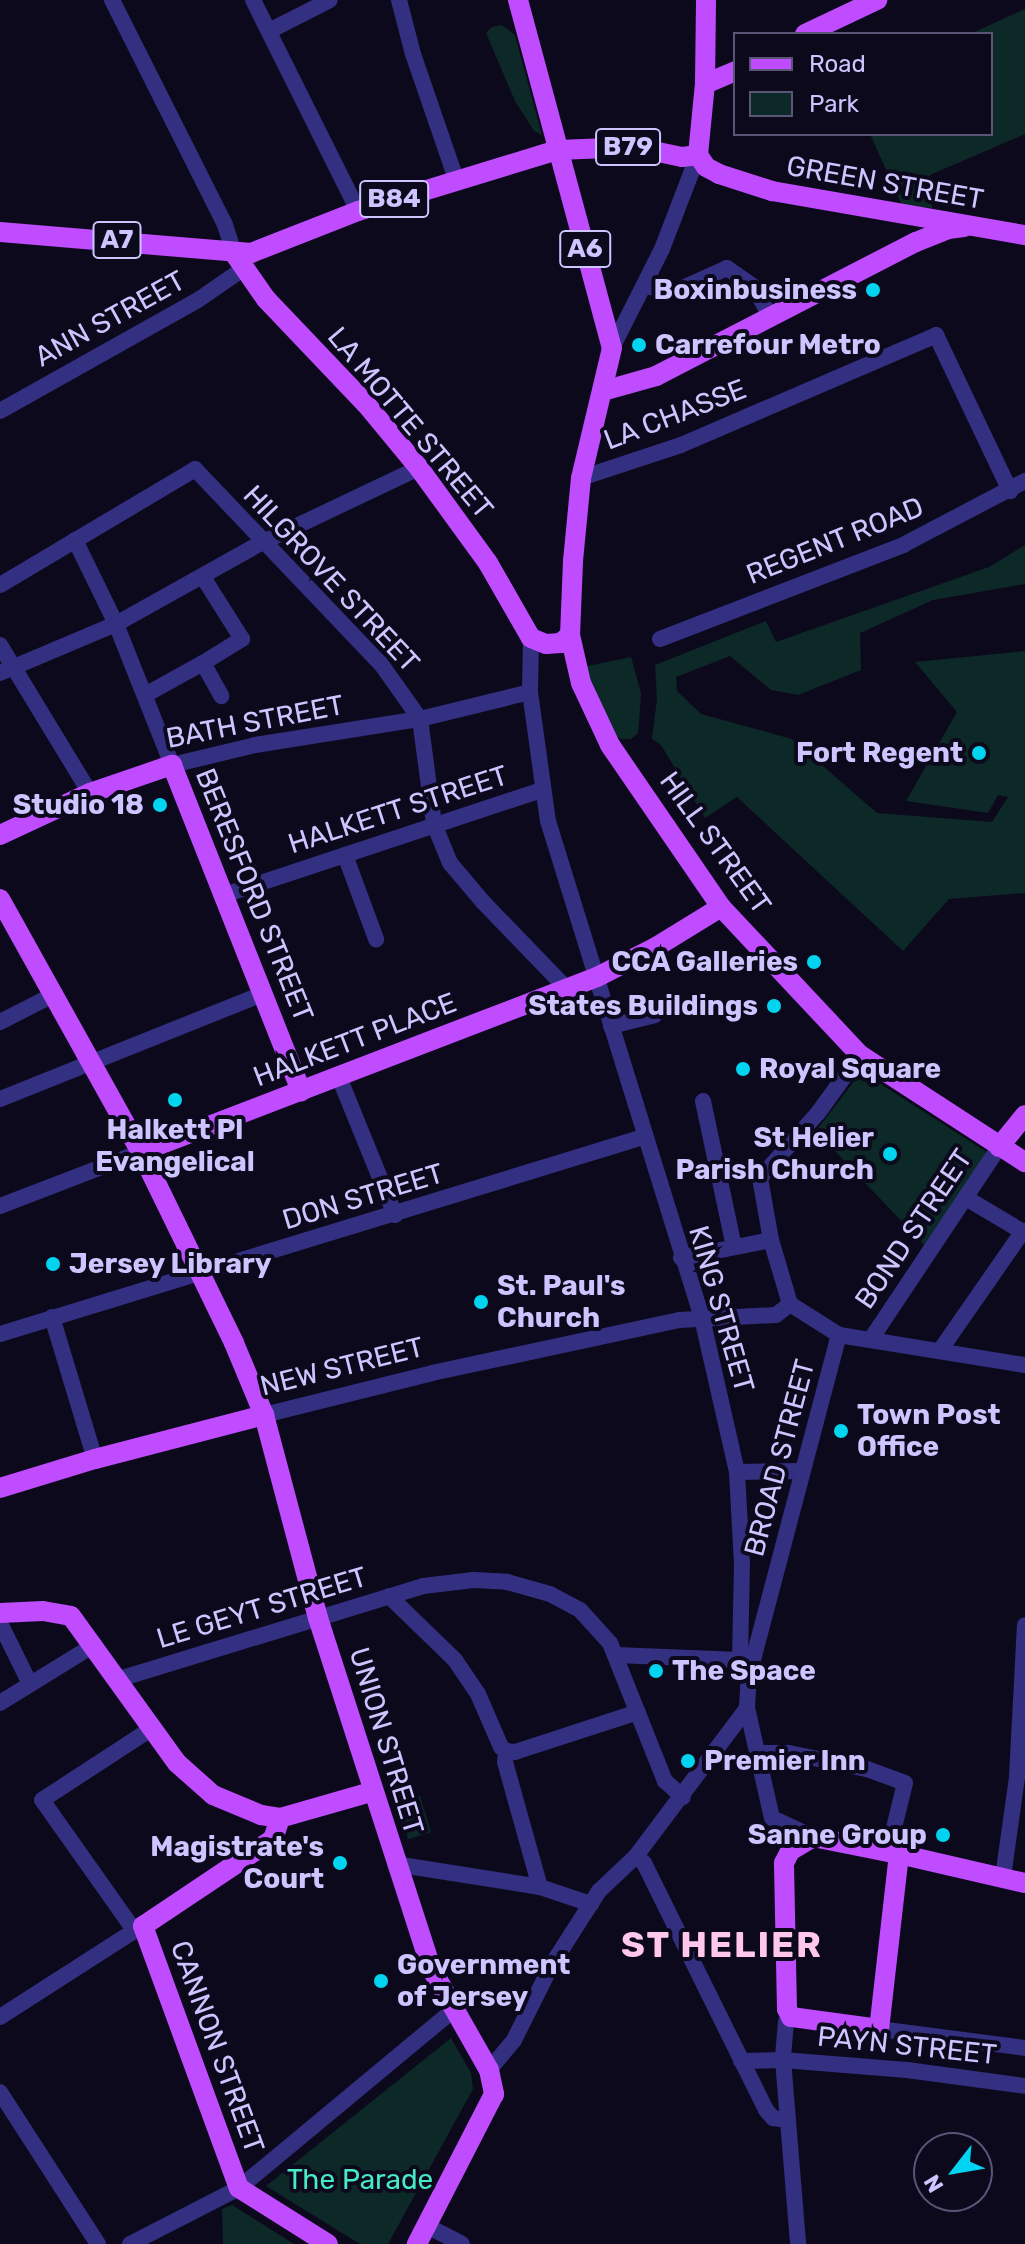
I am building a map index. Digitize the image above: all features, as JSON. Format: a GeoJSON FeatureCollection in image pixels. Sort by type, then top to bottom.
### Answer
{"type":"FeatureCollection","features":[{"type":"Feature","properties":{"kind":"main road","name":"A6"},"geometry":{"type":"LineString","coordinates":[[518,0],[612,348]]}},
{"type":"Feature","properties":{"kind":"main road"},"geometry":{"type":"LineString","coordinates":[[698,155],[705,84],[706,0]]}},
{"type":"Feature","properties":{"kind":"main road"},"geometry":{"type":"LineString","coordinates":[[809,32],[877,0]]}},
{"type":"Feature","properties":{"kind":"main road"},"geometry":{"type":"LineString","coordinates":[[705,84],[733,72]]}},
{"type":"Feature","properties":{"kind":"main road","name":"B79"},"geometry":{"type":"LineString","coordinates":[[557,150],[634,147],[682,157],[698,155]]}},
{"type":"Feature","properties":{"kind":"main road","name":"B84"},"geometry":{"type":"LineString","coordinates":[[238,261],[358,211],[557,150]]}},
{"type":"Feature","properties":{"kind":"main road","name":"GREEN STREET"},"geometry":{"type":"LineString","coordinates":[[698,155],[706,167],[719,174],[772,191],[910,213],[964,227],[1025,235]]}},
{"type":"Feature","properties":{"kind":"main road"},"geometry":{"type":"LineString","coordinates":[[910,213],[918,232],[916,242]]}},
{"type":"Feature","properties":{"kind":"main road"},"geometry":{"type":"LineString","coordinates":[[603,391],[656,376],[916,242],[948,229],[964,227]]}},
{"type":"Feature","properties":{"kind":"main road","name":"A7"},"geometry":{"type":"LineString","coordinates":[[0,232],[116,240],[238,261]]}},
{"type":"Feature","properties":{"kind":"main road","name":"LA MOTTE STREET"},"geometry":{"type":"LineString","coordinates":[[238,261],[266,299],[366,404],[419,468],[488,563],[531,638]]}},
{"type":"Feature","properties":{"kind":"main road","name":"HILL STREET"},"geometry":{"type":"LineString","coordinates":[[612,348],[581,478],[570,635],[581,683],[610,745],[721,907],[860,1055],[1025,1162]]}},
{"type":"Feature","properties":{"kind":"main road"},"geometry":{"type":"LineString","coordinates":[[531,638],[546,644],[561,643],[570,635]]}},
{"type":"Feature","properties":{"kind":"main road","name":"BATH STREET"},"geometry":{"type":"LineString","coordinates":[[0,835],[90,793],[172,765]]}},
{"type":"Feature","properties":{"kind":"main road","name":"BERESFORD STREET"},"geometry":{"type":"LineString","coordinates":[[172,765],[301,1091]]}},
{"type":"Feature","properties":{"kind":"main road","name":"UNION STREET"},"geometry":{"type":"LineString","coordinates":[[0,899],[141,1152],[203,1273],[264,1415],[318,1618],[395,1864],[431,1968],[452,2011],[489,2070]]}},
{"type":"Feature","properties":{"kind":"main road","name":"HALKETT PLACE"},"geometry":{"type":"LineString","coordinates":[[141,1152],[597,977],[656,947],[721,907]]}},
{"type":"Feature","properties":{"kind":"main road"},"geometry":{"type":"LineString","coordinates":[[999,1147],[1025,1115]]}},
{"type":"Feature","properties":{"kind":"main road","name":"NEW STREET"},"geometry":{"type":"LineString","coordinates":[[1,1485],[264,1415]]}},
{"type":"Feature","properties":{"kind":"main road"},"geometry":{"type":"LineString","coordinates":[[0,1613],[43,1611],[71,1616],[177,1763],[206,1791],[239,1807],[280,1818],[371,1792]]}},
{"type":"Feature","properties":{"kind":"main road"},"geometry":{"type":"LineString","coordinates":[[139,1928],[273,1839],[280,1818]]}},
{"type":"Feature","properties":{"kind":"main road"},"geometry":{"type":"LineString","coordinates":[[893,1853],[879,2029],[791,2017],[787,2009],[784,1863],[790,1851],[813,1837],[893,1853],[1025,1883]]}},
{"type":"Feature","properties":{"kind":"main road","name":"CANNON STREET"},"geometry":{"type":"LineString","coordinates":[[139,1928],[239,2188]]}},
{"type":"Feature","properties":{"kind":"main road"},"geometry":{"type":"LineString","coordinates":[[422,2235],[494,2094],[489,2070]]}},
{"type":"Feature","properties":{"kind":"main road"},"geometry":{"type":"LineString","coordinates":[[239,2188],[328,2244]]}},
{"type":"Feature","properties":{"kind":"street"},"geometry":{"type":"LineString","coordinates":[[112,0],[225,225],[238,261]]}},
{"type":"Feature","properties":{"kind":"street"},"geometry":{"type":"LineString","coordinates":[[253,0],[358,211]]}},
{"type":"Feature","properties":{"kind":"street"},"geometry":{"type":"LineString","coordinates":[[269,31],[330,0]]}},
{"type":"Feature","properties":{"kind":"street"},"geometry":{"type":"LineString","coordinates":[[399,0],[413,54],[456,179]]}},
{"type":"Feature","properties":{"kind":"street"},"geometry":{"type":"LineString","coordinates":[[612,348],[662,249],[698,155]]}},
{"type":"Feature","properties":{"kind":"street","name":"ANN STREET"},"geometry":{"type":"LineString","coordinates":[[0,411],[198,300],[238,261]]}},
{"type":"Feature","properties":{"kind":"street"},"geometry":{"type":"LineString","coordinates":[[644,286],[676,291],[727,268],[754,287],[771,318]]}},
{"type":"Feature","properties":{"kind":"street","name":"LA CHASSE"},"geometry":{"type":"LineString","coordinates":[[581,478],[681,445],[936,335],[1010,491]]}},
{"type":"Feature","properties":{"kind":"street"},"geometry":{"type":"LineString","coordinates":[[5,669],[116,624],[263,542],[419,468]]}},
{"type":"Feature","properties":{"kind":"street","name":"HILGROVE STREET"},"geometry":{"type":"LineString","coordinates":[[75,540],[195,469],[381,664],[420,719],[434,824],[450,863],[567,989]]}},
{"type":"Feature","properties":{"kind":"street","name":"REGENT ROAD"},"geometry":{"type":"LineString","coordinates":[[660,639],[903,545],[1025,481]]}},
{"type":"Feature","properties":{"kind":"street"},"geometry":{"type":"LineString","coordinates":[[0,585],[75,540],[116,624],[172,765]]}},
{"type":"Feature","properties":{"kind":"street"},"geometry":{"type":"LineString","coordinates":[[145,695],[242,639],[203,577]]}},
{"type":"Feature","properties":{"kind":"street","name":"KING STREET"},"geometry":{"type":"LineString","coordinates":[[531,638],[530,692],[548,821],[643,1137],[702,1318],[737,1472],[742,1563],[740,1660]]}},
{"type":"Feature","properties":{"kind":"street"},"geometry":{"type":"LineString","coordinates":[[0,645],[5,669],[90,793]]}},
{"type":"Feature","properties":{"kind":"street"},"geometry":{"type":"LineString","coordinates":[[203,663],[221,696]]}},
{"type":"Feature","properties":{"kind":"street","name":"BATH STREET"},"geometry":{"type":"LineString","coordinates":[[172,765],[255,745],[420,719],[530,692]]}},
{"type":"Feature","properties":{"kind":"street","name":"HALKETT STREET"},"geometry":{"type":"LineString","coordinates":[[224,895],[542,790]]}},
{"type":"Feature","properties":{"kind":"street"},"geometry":{"type":"LineString","coordinates":[[345,855],[376,939]]}},
{"type":"Feature","properties":{"kind":"street"},"geometry":{"type":"LineString","coordinates":[[0,1022],[55,994]]}},
{"type":"Feature","properties":{"kind":"street"},"geometry":{"type":"LineString","coordinates":[[0,1099],[263,994]]}},
{"type":"Feature","properties":{"kind":"street"},"geometry":{"type":"LineString","coordinates":[[611,1026],[655,1015]]}},
{"type":"Feature","properties":{"kind":"street"},"geometry":{"type":"LineString","coordinates":[[790,1304],[771,1240],[760,1178],[818,1113],[860,1055]]}},
{"type":"Feature","properties":{"kind":"street"},"geometry":{"type":"LineString","coordinates":[[339,1077],[395,1215]]}},
{"type":"Feature","properties":{"kind":"street"},"geometry":{"type":"LineString","coordinates":[[703,1101],[734,1247]]}},
{"type":"Feature","properties":{"kind":"street","name":"DON STREET"},"geometry":{"type":"LineString","coordinates":[[0,1334],[643,1137]]}},
{"type":"Feature","properties":{"kind":"street","name":"BOND STREET"},"geometry":{"type":"LineString","coordinates":[[871,1339],[999,1147]]}},
{"type":"Feature","properties":{"kind":"street","name":"HALKETT PLACE"},"geometry":{"type":"LineString","coordinates":[[0,1206],[141,1152]]}},
{"type":"Feature","properties":{"kind":"street"},"geometry":{"type":"LineString","coordinates":[[941,1349],[1024,1232],[966,1198]]}},
{"type":"Feature","properties":{"kind":"street"},"geometry":{"type":"LineString","coordinates":[[681,1258],[771,1240]]}},
{"type":"Feature","properties":{"kind":"street","name":"NEW STREET"},"geometry":{"type":"LineString","coordinates":[[264,1415],[432,1373],[702,1318],[776,1315],[790,1304]]}},
{"type":"Feature","properties":{"kind":"street","name":"BROAD STREET"},"geometry":{"type":"LineString","coordinates":[[747,1708],[749,1675],[839,1335],[790,1304]]}},
{"type":"Feature","properties":{"kind":"street"},"geometry":{"type":"LineString","coordinates":[[52,1317],[95,1459]]}},
{"type":"Feature","properties":{"kind":"street"},"geometry":{"type":"LineString","coordinates":[[839,1335],[941,1349],[1025,1365]]}},
{"type":"Feature","properties":{"kind":"street"},"geometry":{"type":"LineString","coordinates":[[737,1472],[801,1471]]}},
{"type":"Feature","properties":{"kind":"street","name":"LE GEYT STREET"},"geometry":{"type":"LineString","coordinates":[[116,1680],[423,1586],[474,1580],[507,1582],[550,1594],[580,1610],[616,1655],[665,1781],[683,1797]]}},
{"type":"Feature","properties":{"kind":"street"},"geometry":{"type":"LineString","coordinates":[[389,1596],[455,1660],[478,1694],[501,1747],[511,1751],[638,1712]]}},
{"type":"Feature","properties":{"kind":"street"},"geometry":{"type":"LineString","coordinates":[[0,1623],[30,1684]]}},
{"type":"Feature","properties":{"kind":"street"},"geometry":{"type":"LineString","coordinates":[[1003,1877],[1017,1777],[1025,1625]]}},
{"type":"Feature","properties":{"kind":"street"},"geometry":{"type":"LineString","coordinates":[[0,1703],[94,1645]]}},
{"type":"Feature","properties":{"kind":"street"},"geometry":{"type":"LineString","coordinates":[[616,1655],[740,1660],[749,1675]]}},
{"type":"Feature","properties":{"kind":"street"},"geometry":{"type":"LineString","coordinates":[[747,1708],[772,1818],[813,1837]]}},
{"type":"Feature","properties":{"kind":"street"},"geometry":{"type":"LineString","coordinates":[[489,2070],[514,2040],[551,1966],[591,1904],[610,1878],[636,1856],[683,1797],[747,1708]]}},
{"type":"Feature","properties":{"kind":"street"},"geometry":{"type":"LineString","coordinates":[[0,2017],[139,1928],[42,1800],[151,1729]]}},
{"type":"Feature","properties":{"kind":"street"},"geometry":{"type":"LineString","coordinates":[[511,1751],[505,1762],[540,1887]]}},
{"type":"Feature","properties":{"kind":"street"},"geometry":{"type":"LineString","coordinates":[[759,1753],[789,1753],[867,1769],[905,1783],[893,1853]]}},
{"type":"Feature","properties":{"kind":"street"},"geometry":{"type":"LineString","coordinates":[[636,1856],[644,1863],[766,2110],[773,2118],[788,2120]]}},
{"type":"Feature","properties":{"kind":"street"},"geometry":{"type":"LineString","coordinates":[[395,1864],[540,1887],[591,1904]]}},
{"type":"Feature","properties":{"kind":"street"},"geometry":{"type":"LineString","coordinates":[[130,2244],[239,2188],[452,2011]]}},
{"type":"Feature","properties":{"kind":"street"},"geometry":{"type":"LineString","coordinates":[[791,2017],[786,2022],[783,2060],[798,2244]]}},
{"type":"Feature","properties":{"kind":"street"},"geometry":{"type":"LineString","coordinates":[[879,2029],[1025,2048]]}},
{"type":"Feature","properties":{"kind":"street","name":"PAYN STREET"},"geometry":{"type":"LineString","coordinates":[[741,2061],[783,2060],[907,2070],[1025,2086]]}},
{"type":"Feature","properties":{"kind":"street"},"geometry":{"type":"LineString","coordinates":[[0,2092],[98,2244]]}},
{"type":"Feature","properties":{"kind":"street"},"geometry":{"type":"LineString","coordinates":[[422,2235],[462,2244]]}},
{"type":"Feature","properties":{"kind":"green space"},"geometry":{"type":"Polygon","coordinates":[[[1025,9],[1025,134],[930,175],[932,208],[902,205],[871,136],[993,136],[993,32],[974,32],[1025,9]]]}},
{"type":"Feature","properties":{"kind":"green space"},"geometry":{"type":"Polygon","coordinates":[[[502,25],[515,35],[542,135],[534,131],[515,101],[486,33],[492,27],[502,25]]]}},
{"type":"Feature","properties":{"kind":"green space"},"geometry":{"type":"Polygon","coordinates":[[[1025,545],[1025,584],[933,600],[860,633],[861,670],[798,695],[771,690],[730,656],[676,677],[677,691],[701,714],[792,739],[877,813],[992,822],[1008,797],[998,795],[988,813],[906,801],[957,712],[915,662],[1025,651],[1025,893],[949,899],[903,951],[737,797],[705,818],[661,745],[652,739],[657,699],[655,665],[766,621],[776,642],[989,567],[1025,545]]]}},
{"type":"Feature","properties":{"kind":"green space"},"geometry":{"type":"Polygon","coordinates":[[[631,657],[641,693],[638,733],[631,739],[621,739],[612,734],[584,667],[631,657]]]}},
{"type":"Feature","properties":{"kind":"green space"},"geometry":{"type":"Polygon","coordinates":[[[865,1074],[985,1151],[985,1158],[924,1245],[816,1131],[858,1076],[865,1074]]]}},
{"type":"Feature","properties":{"kind":"green space"},"geometry":{"type":"Polygon","coordinates":[[[420,1796],[431,1832],[408,1839],[397,1803],[420,1796]]]}},
{"type":"Feature","properties":{"kind":"green space","name":"The Parade"},"geometry":{"type":"Polygon","coordinates":[[[451,2038],[471,2073],[473,2089],[388,2244],[360,2244],[266,2186],[451,2038]]]}},
{"type":"Feature","properties":{"kind":"green space"},"geometry":{"type":"Polygon","coordinates":[[[232,2205],[294,2244],[223,2244],[222,2209],[232,2205]]]}},
{"type":"Feature","properties":{"kind":"place","name":"Boxinbusiness"},"geometry":{"type":"Point","coordinates":[873,290]}},
{"type":"Feature","properties":{"kind":"place","name":"Carrefour Metro"},"geometry":{"type":"Point","coordinates":[639,345]}},
{"type":"Feature","properties":{"kind":"place","name":"Fort Regent"},"geometry":{"type":"Point","coordinates":[979,753]}},
{"type":"Feature","properties":{"kind":"place","name":"Studio 18"},"geometry":{"type":"Point","coordinates":[160,805]}},
{"type":"Feature","properties":{"kind":"place","name":"CCA Galleries"},"geometry":{"type":"Point","coordinates":[814,962]}},
{"type":"Feature","properties":{"kind":"place","name":"States Buildings"},"geometry":{"type":"Point","coordinates":[774,1006]}},
{"type":"Feature","properties":{"kind":"place","name":"Royal Square"},"geometry":{"type":"Point","coordinates":[743,1069]}},
{"type":"Feature","properties":{"kind":"place","name":"Halkett Pl Evangelical"},"geometry":{"type":"Point","coordinates":[175,1100]}},
{"type":"Feature","properties":{"kind":"place","name":"St Helier Parish Church"},"geometry":{"type":"Point","coordinates":[890,1154]}},
{"type":"Feature","properties":{"kind":"place","name":"Jersey Library"},"geometry":{"type":"Point","coordinates":[53,1264]}},
{"type":"Feature","properties":{"kind":"place","name":"St. Paul's Church"},"geometry":{"type":"Point","coordinates":[481,1302]}},
{"type":"Feature","properties":{"kind":"place","name":"Town Post Office"},"geometry":{"type":"Point","coordinates":[841,1431]}},
{"type":"Feature","properties":{"kind":"place","name":"The Space"},"geometry":{"type":"Point","coordinates":[656,1671]}},
{"type":"Feature","properties":{"kind":"place","name":"Premier Inn"},"geometry":{"type":"Point","coordinates":[688,1761]}},
{"type":"Feature","properties":{"kind":"place","name":"Sanne Group"},"geometry":{"type":"Point","coordinates":[943,1835]}},
{"type":"Feature","properties":{"kind":"place","name":"Magistrate's Court"},"geometry":{"type":"Point","coordinates":[340,1863]}},
{"type":"Feature","properties":{"kind":"place","name":"Government of Jersey"},"geometry":{"type":"Point","coordinates":[381,1981]}},
{"type":"Feature","properties":{"kind":"district","name":"ST HELIER"},"geometry":{"type":"Point","coordinates":[722,1945]}}]}
